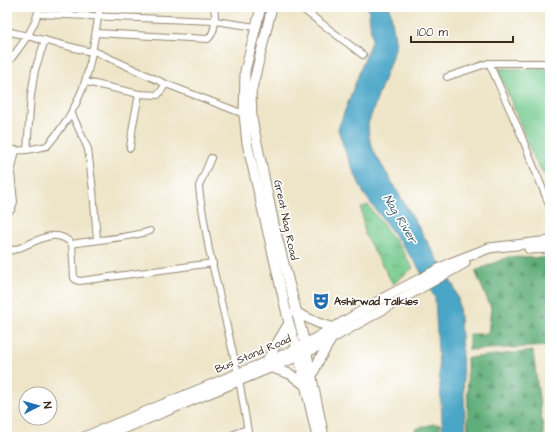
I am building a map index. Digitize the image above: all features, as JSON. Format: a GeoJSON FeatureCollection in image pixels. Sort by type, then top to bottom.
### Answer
{"type":"FeatureCollection","features":[{"type":"Feature","properties":{"kind":"main road","name":"Great Nag Road"},"geometry":{"type":"LineString","coordinates":[[261,7],[245,71],[244,114],[247,143],[289,323],[302,350]]}},
{"type":"Feature","properties":{"kind":"main road","name":"Great Nag Road"},"geometry":{"type":"LineString","coordinates":[[272,7],[251,93],[252,120],[275,229],[295,312],[308,382],[316,437]]}},
{"type":"Feature","properties":{"kind":"main road"},"geometry":{"type":"LineString","coordinates":[[302,350],[332,339],[425,280],[490,248],[550,241]]}},
{"type":"Feature","properties":{"kind":"main road"},"geometry":{"type":"LineString","coordinates":[[447,268],[504,251],[550,248]]}},
{"type":"Feature","properties":{"kind":"main road","name":"Bus Stand Road"},"geometry":{"type":"LineString","coordinates":[[84,437],[238,378],[302,350],[389,295],[425,280]]}},
{"type":"Feature","properties":{"kind":"main road"},"geometry":{"type":"LineString","coordinates":[[295,312],[318,323],[335,328]]}},
{"type":"Feature","properties":{"kind":"main road"},"geometry":{"type":"LineString","coordinates":[[289,323],[270,364],[308,382],[332,339]]}},
{"type":"Feature","properties":{"kind":"main road"},"geometry":{"type":"LineString","coordinates":[[104,437],[238,378]]}},
{"type":"Feature","properties":{"kind":"main road","name":"Great Nag Road"},"geometry":{"type":"LineString","coordinates":[[308,382],[324,437]]}},
{"type":"Feature","properties":{"kind":"street"},"geometry":{"type":"LineString","coordinates":[[7,61],[11,59],[28,36],[38,14],[39,7]]}},
{"type":"Feature","properties":{"kind":"street"},"geometry":{"type":"LineString","coordinates":[[7,151],[27,150],[47,146],[72,114],[86,82],[94,51],[100,7]]}},
{"type":"Feature","properties":{"kind":"street"},"geometry":{"type":"LineString","coordinates":[[96,33],[208,39],[211,37],[215,21],[214,7]]}},
{"type":"Feature","properties":{"kind":"street"},"geometry":{"type":"LineString","coordinates":[[300,7],[363,55]]}},
{"type":"Feature","properties":{"kind":"street"},"geometry":{"type":"LineString","coordinates":[[38,14],[215,21],[256,27]]}},
{"type":"Feature","properties":{"kind":"street"},"geometry":{"type":"LineString","coordinates":[[7,30],[87,51],[94,51],[166,84],[244,114]]}},
{"type":"Feature","properties":{"kind":"street"},"geometry":{"type":"LineString","coordinates":[[27,150],[35,70],[45,40]]}},
{"type":"Feature","properties":{"kind":"street"},"geometry":{"type":"LineString","coordinates":[[447,78],[489,63],[550,63]]}},
{"type":"Feature","properties":{"kind":"street"},"geometry":{"type":"LineString","coordinates":[[489,63],[548,197],[550,207]]}},
{"type":"Feature","properties":{"kind":"street"},"geometry":{"type":"LineString","coordinates":[[86,82],[140,94],[158,95],[166,84]]}},
{"type":"Feature","properties":{"kind":"street"},"geometry":{"type":"LineString","coordinates":[[130,148],[132,125],[140,94]]}},
{"type":"Feature","properties":{"kind":"street"},"geometry":{"type":"LineString","coordinates":[[72,114],[88,149],[94,191],[97,239]]}},
{"type":"Feature","properties":{"kind":"street"},"geometry":{"type":"LineString","coordinates":[[7,212],[11,210],[14,202],[11,173],[16,150]]}},
{"type":"Feature","properties":{"kind":"street"},"geometry":{"type":"LineString","coordinates":[[211,158],[199,186],[203,215],[238,378],[248,437]]}},
{"type":"Feature","properties":{"kind":"street"},"geometry":{"type":"LineString","coordinates":[[72,244],[97,239],[126,237],[150,231]]}},
{"type":"Feature","properties":{"kind":"street"},"geometry":{"type":"LineString","coordinates":[[7,251],[38,238],[56,236],[64,237],[72,244],[76,280],[213,263]]}},
{"type":"Feature","properties":{"kind":"street"},"geometry":{"type":"LineString","coordinates":[[227,437],[247,429]]}},
{"type":"Feature","properties":{"kind":"green space"},"geometry":{"type":"Polygon","coordinates":[[[550,68],[550,184],[534,158],[498,69],[550,68]]]}},
{"type":"Feature","properties":{"kind":"green space"},"geometry":{"type":"Polygon","coordinates":[[[368,205],[402,250],[413,268],[393,284],[365,235],[361,208],[368,205]]]}},
{"type":"Feature","properties":{"kind":"green space"},"geometry":{"type":"Polygon","coordinates":[[[508,257],[548,258],[550,346],[469,350],[469,334],[488,334],[491,308],[475,271],[508,257]]]}},
{"type":"Feature","properties":{"kind":"green space"},"geometry":{"type":"Polygon","coordinates":[[[533,351],[544,437],[468,437],[467,358],[533,351]]]}},
{"type":"Feature","properties":{"kind":"green space"},"geometry":{"type":"Polygon","coordinates":[[[433,424],[440,424],[440,430],[435,432],[435,437],[412,437],[415,435],[415,429],[433,424]]]}},
{"type":"Feature","properties":{"kind":"water","name":"Nag River"},"geometry":{"type":"Polygon","coordinates":[[[368,7],[390,7],[396,46],[368,124],[369,137],[374,152],[454,287],[458,299],[466,437],[443,437],[435,298],[417,265],[364,194],[346,154],[338,129],[372,39],[368,7]]]}},
{"type":"Feature","properties":{"kind":"place","name":"Ashirwad Talkies"},"geometry":{"type":"Point","coordinates":[321,301]}}]}
